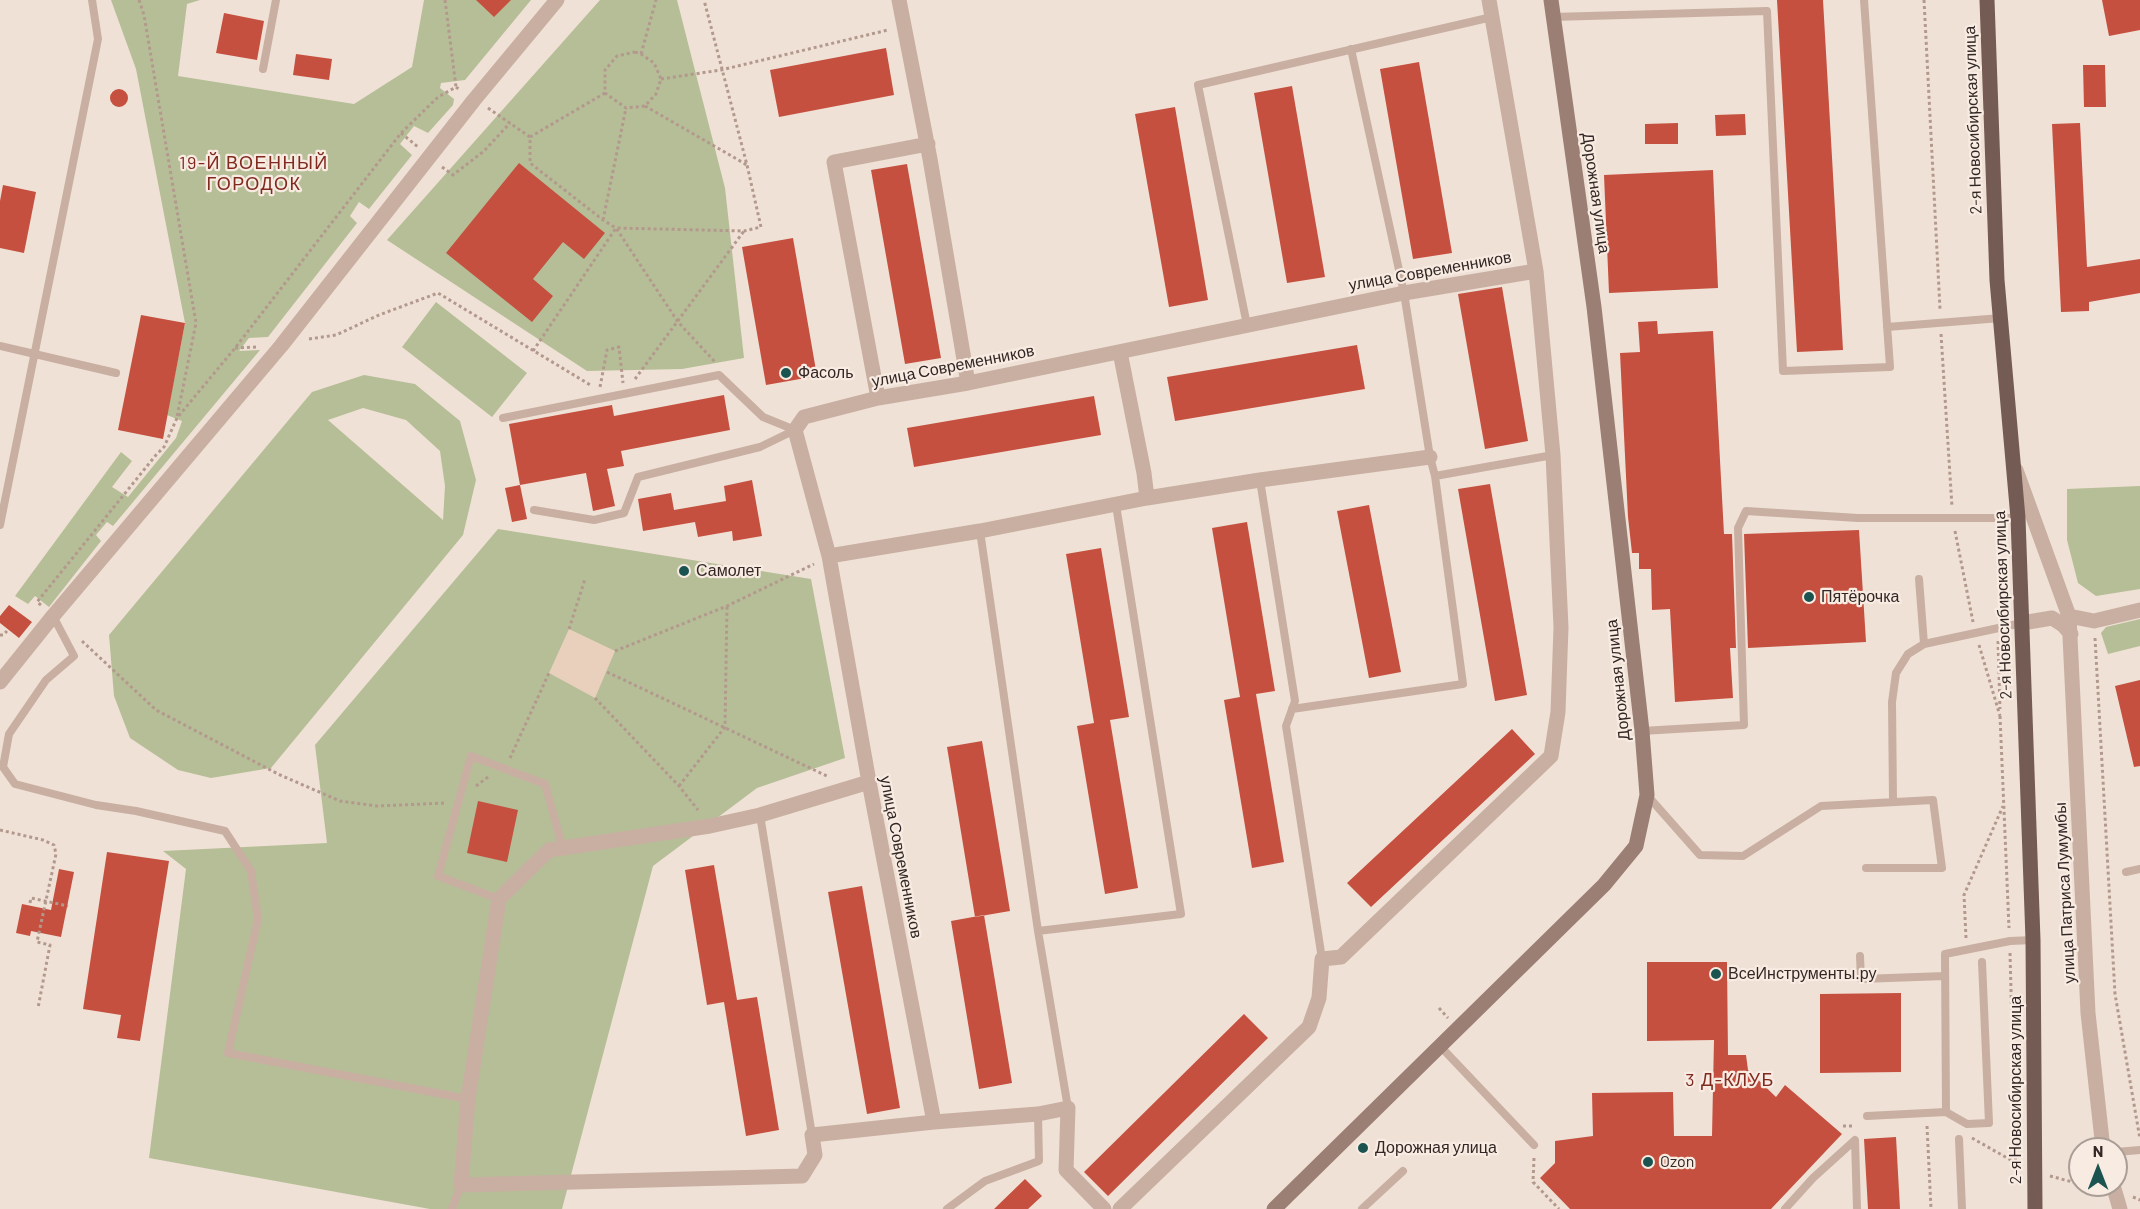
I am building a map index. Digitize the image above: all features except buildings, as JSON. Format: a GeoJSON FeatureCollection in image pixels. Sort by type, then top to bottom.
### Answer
{"type":"FeatureCollection","features":[{"type":"Feature","properties":{"kind":"main road","name":"2-я Новосибирская улица"},"geometry":{"type":"LineString","coordinates":[[1987,0],[1997,280],[2018,518],[2033,940],[2035,1209]]}},
{"type":"Feature","properties":{"kind":"street"},"geometry":{"type":"LineString","coordinates":[[0,682],[281,346],[429,156],[557,0]]}},
{"type":"Feature","properties":{"kind":"street"},"geometry":{"type":"LineString","coordinates":[[899,0],[927,144],[968,383]]}},
{"type":"Feature","properties":{"kind":"street"},"geometry":{"type":"LineString","coordinates":[[1120,1209],[1309,1027],[1319,999],[1322,959],[1341,957],[1551,756],[1558,712],[1561,627],[1553,456],[1536,271],[1489,0]]}},
{"type":"Feature","properties":{"kind":"street","name":"Дорожная улица"},"geometry":{"type":"LineString","coordinates":[[1274,1209],[1604,885],[1636,846],[1647,795],[1642,731],[1594,308],[1551,0]]}},
{"type":"Feature","properties":{"kind":"street"},"geometry":{"type":"LineString","coordinates":[[878,398],[834,162],[927,144]]}},
{"type":"Feature","properties":{"kind":"street","name":"улица Современников"},"geometry":{"type":"LineString","coordinates":[[933,1122],[868,782],[830,556],[795,430],[804,417],[878,398],[968,383],[1404,293],[1536,271]]}},
{"type":"Feature","properties":{"kind":"street"},"geometry":{"type":"LineString","coordinates":[[1120,352],[1147,498]]}},
{"type":"Feature","properties":{"kind":"street"},"geometry":{"type":"LineString","coordinates":[[830,556],[980,531],[1147,498],[1430,457]]}},
{"type":"Feature","properties":{"kind":"street","name":"улица Патриса Лумумбы"},"geometry":{"type":"LineString","coordinates":[[2015,467],[2069,616],[2088,1012],[2102,1137]]}},
{"type":"Feature","properties":{"kind":"street"},"geometry":{"type":"LineString","coordinates":[[2069,616],[2094,621],[2140,610]]}},
{"type":"Feature","properties":{"kind":"street"},"geometry":{"type":"LineString","coordinates":[[2022,623],[2052,618],[2071,634]]}},
{"type":"Feature","properties":{"kind":"street"},"geometry":{"type":"LineString","coordinates":[[868,782],[760,814],[710,826],[549,850],[499,899],[468,1099],[461,1185],[802,1176],[815,1155],[812,1135],[1038,1114],[1068,1108],[1066,1170],[1104,1209]]}},
{"type":"Feature","properties":{"kind":"lane"},"geometry":{"type":"LineString","coordinates":[[0,525],[98,39],[92,0]]}},
{"type":"Feature","properties":{"kind":"lane"},"geometry":{"type":"LineString","coordinates":[[263,69],[276,0]]}},
{"type":"Feature","properties":{"kind":"lane"},"geometry":{"type":"LineString","coordinates":[[1552,17],[1767,11],[1783,372],[1890,368],[1864,0]]}},
{"type":"Feature","properties":{"kind":"lane"},"geometry":{"type":"LineString","coordinates":[[1247,325],[1198,85],[1492,17]]}},
{"type":"Feature","properties":{"kind":"lane"},"geometry":{"type":"LineString","coordinates":[[1292,709],[1463,684],[1435,476],[1404,293],[1352,49]]}},
{"type":"Feature","properties":{"kind":"lane"},"geometry":{"type":"LineString","coordinates":[[1887,327],[2001,318]]}},
{"type":"Feature","properties":{"kind":"lane"},"geometry":{"type":"LineString","coordinates":[[0,346],[116,373]]}},
{"type":"Feature","properties":{"kind":"lane"},"geometry":{"type":"LineString","coordinates":[[502,418],[719,375],[763,417],[795,430]]}},
{"type":"Feature","properties":{"kind":"lane"},"geometry":{"type":"LineString","coordinates":[[534,510],[594,520],[624,513],[638,477],[760,447],[795,430]]}},
{"type":"Feature","properties":{"kind":"lane"},"geometry":{"type":"LineString","coordinates":[[1435,476],[1553,456]]}},
{"type":"Feature","properties":{"kind":"lane"},"geometry":{"type":"LineString","coordinates":[[1260,480],[1295,701],[1286,726],[1322,959]]}},
{"type":"Feature","properties":{"kind":"lane"},"geometry":{"type":"LineString","coordinates":[[1038,931],[1181,914],[1116,505]]}},
{"type":"Feature","properties":{"kind":"lane"},"geometry":{"type":"LineString","coordinates":[[1642,731],[1744,725],[1738,528],[1746,511],[1858,518],[2018,518]]}},
{"type":"Feature","properties":{"kind":"lane"},"geometry":{"type":"LineString","coordinates":[[980,531],[1038,931],[1068,1108]]}},
{"type":"Feature","properties":{"kind":"lane"},"geometry":{"type":"LineString","coordinates":[[1919,579],[1924,644]]}},
{"type":"Feature","properties":{"kind":"lane"},"geometry":{"type":"LineString","coordinates":[[53,616],[74,656],[46,680],[9,734],[3,767],[15,784],[96,805],[136,811],[225,831],[251,871],[258,919],[228,1053],[468,1099]]}},
{"type":"Feature","properties":{"kind":"lane"},"geometry":{"type":"LineString","coordinates":[[1893,801],[1892,702],[1896,673],[1908,654],[1924,644],[2022,623]]}},
{"type":"Feature","properties":{"kind":"lane"},"geometry":{"type":"LineString","coordinates":[[499,899],[438,876],[471,756],[545,784],[563,849]]}},
{"type":"Feature","properties":{"kind":"lane"},"geometry":{"type":"LineString","coordinates":[[1647,795],[1700,855],[1743,856],[1821,806],[1933,800],[1942,868],[1866,868]]}},
{"type":"Feature","properties":{"kind":"lane"},"geometry":{"type":"LineString","coordinates":[[760,814],[812,1135]]}},
{"type":"Feature","properties":{"kind":"lane"},"geometry":{"type":"LineString","coordinates":[[2126,872],[2140,869]]}},
{"type":"Feature","properties":{"kind":"lane"},"geometry":{"type":"LineString","coordinates":[[1946,1112],[1945,954],[2010,941],[2033,940]]}},
{"type":"Feature","properties":{"kind":"lane"},"geometry":{"type":"LineString","coordinates":[[1860,956],[1861,979],[1945,976]]}},
{"type":"Feature","properties":{"kind":"lane"},"geometry":{"type":"LineString","coordinates":[[1867,1116],[1946,1112],[1967,1124],[1989,1123],[1982,962]]}},
{"type":"Feature","properties":{"kind":"lane"},"geometry":{"type":"LineString","coordinates":[[1440,1046],[1534,1145]]}},
{"type":"Feature","properties":{"kind":"lane"},"geometry":{"type":"LineString","coordinates":[[947,1209],[985,1181],[1039,1161],[1038,1114]]}},
{"type":"Feature","properties":{"kind":"lane"},"geometry":{"type":"LineString","coordinates":[[1959,1139],[1962,1209]]}},
{"type":"Feature","properties":{"kind":"lane"},"geometry":{"type":"LineString","coordinates":[[1785,1209],[1813,1178],[1855,1140],[1857,1209]]}},
{"type":"Feature","properties":{"kind":"lane"},"geometry":{"type":"LineString","coordinates":[[1362,1209],[1403,1171]]}},
{"type":"Feature","properties":{"kind":"lane"},"geometry":{"type":"LineString","coordinates":[[452,1209],[461,1185]]}},
{"type":"Feature","properties":{"kind":"path"},"geometry":{"type":"LineString","coordinates":[[53,616],[37,602],[164,447],[177,418],[196,323],[144,15],[139,0]]}},
{"type":"Feature","properties":{"kind":"path"},"geometry":{"type":"LineString","coordinates":[[445,0],[456,87],[530,137]]}},
{"type":"Feature","properties":{"kind":"path"},"geometry":{"type":"LineString","coordinates":[[641,54],[656,0]]}},
{"type":"Feature","properties":{"kind":"path"},"geometry":{"type":"LineString","coordinates":[[616,228],[744,231],[760,227],[747,165],[704,0]]}},
{"type":"Feature","properties":{"kind":"path"},"geometry":{"type":"LineString","coordinates":[[1924,0],[1940,323],[1953,517],[1976,633],[2000,716]]}},
{"type":"Feature","properties":{"kind":"path"},"geometry":{"type":"LineString","coordinates":[[661,79],[721,70],[890,30]]}},
{"type":"Feature","properties":{"kind":"path"},"geometry":{"type":"LineString","coordinates":[[604,93],[605,70],[616,56],[634,52],[641,54],[654,63],[661,79],[656,94],[645,106]]}},
{"type":"Feature","properties":{"kind":"path"},"geometry":{"type":"LineString","coordinates":[[177,418],[235,348],[401,133],[438,97],[456,87]]}},
{"type":"Feature","properties":{"kind":"path"},"geometry":{"type":"LineString","coordinates":[[604,93],[626,108],[645,106],[747,165]]}},
{"type":"Feature","properties":{"kind":"path"},"geometry":{"type":"LineString","coordinates":[[530,137],[604,93]]}},
{"type":"Feature","properties":{"kind":"path"},"geometry":{"type":"LineString","coordinates":[[603,220],[626,108]]}},
{"type":"Feature","properties":{"kind":"path"},"geometry":{"type":"LineString","coordinates":[[401,133],[453,175],[484,151],[510,123]]}},
{"type":"Feature","properties":{"kind":"path"},"geometry":{"type":"LineString","coordinates":[[530,137],[530,163],[616,228],[678,322],[719,367],[719,375]]}},
{"type":"Feature","properties":{"kind":"path"},"geometry":{"type":"LineString","coordinates":[[533,351],[616,228]]}},
{"type":"Feature","properties":{"kind":"path"},"geometry":{"type":"LineString","coordinates":[[624,394],[744,231]]}},
{"type":"Feature","properties":{"kind":"path"},"geometry":{"type":"LineString","coordinates":[[235,348],[281,346],[336,335],[379,315],[438,293],[599,391],[607,350],[619,347],[624,394]]}},
{"type":"Feature","properties":{"kind":"path"},"geometry":{"type":"LineString","coordinates":[[615,651],[727,606],[830,556]]}},
{"type":"Feature","properties":{"kind":"path"},"geometry":{"type":"LineString","coordinates":[[569,629],[585,579]]}},
{"type":"Feature","properties":{"kind":"path"},"geometry":{"type":"LineString","coordinates":[[679,786],[724,727],[727,606]]}},
{"type":"Feature","properties":{"kind":"path"},"geometry":{"type":"LineString","coordinates":[[2094,621],[2115,994],[2140,1141]]}},
{"type":"Feature","properties":{"kind":"path"},"geometry":{"type":"LineString","coordinates":[[1998,628],[2010,941],[2016,1186]]}},
{"type":"Feature","properties":{"kind":"path"},"geometry":{"type":"LineString","coordinates":[[0,635],[7,631]]}},
{"type":"Feature","properties":{"kind":"path"},"geometry":{"type":"LineString","coordinates":[[77,635],[156,710],[280,775],[340,801],[377,806],[459,802],[483,780],[506,768],[549,673]]}},
{"type":"Feature","properties":{"kind":"path"},"geometry":{"type":"LineString","coordinates":[[607,672],[852,788]]}},
{"type":"Feature","properties":{"kind":"path"},"geometry":{"type":"LineString","coordinates":[[595,698],[679,786],[710,826]]}},
{"type":"Feature","properties":{"kind":"path"},"geometry":{"type":"LineString","coordinates":[[1966,949],[1964,895],[2004,805]]}},
{"type":"Feature","properties":{"kind":"path"},"geometry":{"type":"LineString","coordinates":[[0,830],[43,840],[54,845],[56,854],[37,942],[50,945],[38,1008]]}},
{"type":"Feature","properties":{"kind":"path"},"geometry":{"type":"LineString","coordinates":[[30,903],[32,898],[68,906]]}},
{"type":"Feature","properties":{"kind":"path"},"geometry":{"type":"LineString","coordinates":[[1843,1126],[1853,1126]]}},
{"type":"Feature","properties":{"kind":"path"},"geometry":{"type":"LineString","coordinates":[[1917,1126],[1927,1126],[1931,1209]]}},
{"type":"Feature","properties":{"kind":"path"},"geometry":{"type":"LineString","coordinates":[[1968,1136],[2016,1163],[2068,1182]]}},
{"type":"Feature","properties":{"kind":"path"},"geometry":{"type":"LineString","coordinates":[[1533,1182],[1559,1209]]}},
{"type":"Feature","properties":{"kind":"green space"},"geometry":{"type":"Polygon","coordinates":[[[111,0],[200,0],[187,4],[178,76],[354,104],[412,67],[424,0],[531,0],[465,80],[441,83],[440,88],[454,99],[453,105],[428,133],[414,126],[400,144],[412,155],[369,209],[359,202],[350,216],[357,223],[268,337],[249,338],[239,351],[260,350],[113,526],[107,522],[96,535],[101,541],[49,607],[35,596],[28,604],[15,596],[121,452],[132,461],[112,487],[128,497],[176,438],[182,421],[167,415],[185,323],[136,69],[111,0]]]}},
{"type":"Feature","properties":{"kind":"green space"},"geometry":{"type":"Polygon","coordinates":[[[600,0],[677,0],[725,188],[744,358],[682,369],[587,371],[387,240],[600,0]]]}},
{"type":"Feature","properties":{"kind":"green space"},"geometry":{"type":"Polygon","coordinates":[[[436,302],[527,373],[492,417],[402,347],[436,302]]]}},
{"type":"Feature","properties":{"kind":"green space"},"geometry":{"type":"Polygon","coordinates":[[[364,375],[415,384],[460,421],[476,480],[463,535],[271,768],[211,778],[178,770],[130,738],[114,696],[109,635],[312,392],[364,375]],[[363,408],[328,420],[443,520],[445,486],[440,451],[406,420],[363,408]]]}},
{"type":"Feature","properties":{"kind":"green space"},"geometry":{"type":"Polygon","coordinates":[[[2140,486],[2140,589],[2096,596],[2078,583],[2067,540],[2067,489],[2140,486]]]}},
{"type":"Feature","properties":{"kind":"green space"},"geometry":{"type":"Polygon","coordinates":[[[498,529],[811,579],[845,758],[757,788],[653,866],[562,1209],[430,1209],[149,1158],[186,869],[163,851],[327,843],[315,745],[498,529]]]}},
{"type":"Feature","properties":{"kind":"green space"},"geometry":{"type":"Polygon","coordinates":[[[2140,619],[2140,646],[2108,654],[2101,633],[2106,627],[2140,619]]]}},
{"type":"Feature","properties":{"kind":"shaded area"},"geometry":{"type":"Polygon","coordinates":[[[569,629],[615,651],[595,698],[549,673],[569,629]]]}},
{"type":"Feature","properties":{"kind":"place","name":"Фасоль"},"geometry":{"type":"Point","coordinates":[786,373]}},
{"type":"Feature","properties":{"kind":"place","name":"Самолет"},"geometry":{"type":"Point","coordinates":[684,571]}},
{"type":"Feature","properties":{"kind":"place","name":"Пятёрочка"},"geometry":{"type":"Point","coordinates":[1809,597]}},
{"type":"Feature","properties":{"kind":"place","name":"ВсеИнструменты.ру"},"geometry":{"type":"Point","coordinates":[1716,974]}},
{"type":"Feature","properties":{"kind":"place","name":"Дорожная улица"},"geometry":{"type":"Point","coordinates":[1363,1148]}},
{"type":"Feature","properties":{"kind":"place","name":"Ozon"},"geometry":{"type":"Point","coordinates":[1648,1162]}},
{"type":"Feature","properties":{"kind":"district","name":"19-Й ВОЕННЫЙ ГОРОДОК"},"geometry":{"type":"Point","coordinates":[254,174]}},
{"type":"Feature","properties":{"kind":"district","name":"3 Д-КЛУБ"},"geometry":{"type":"Point","coordinates":[1730,1080]}}]}
